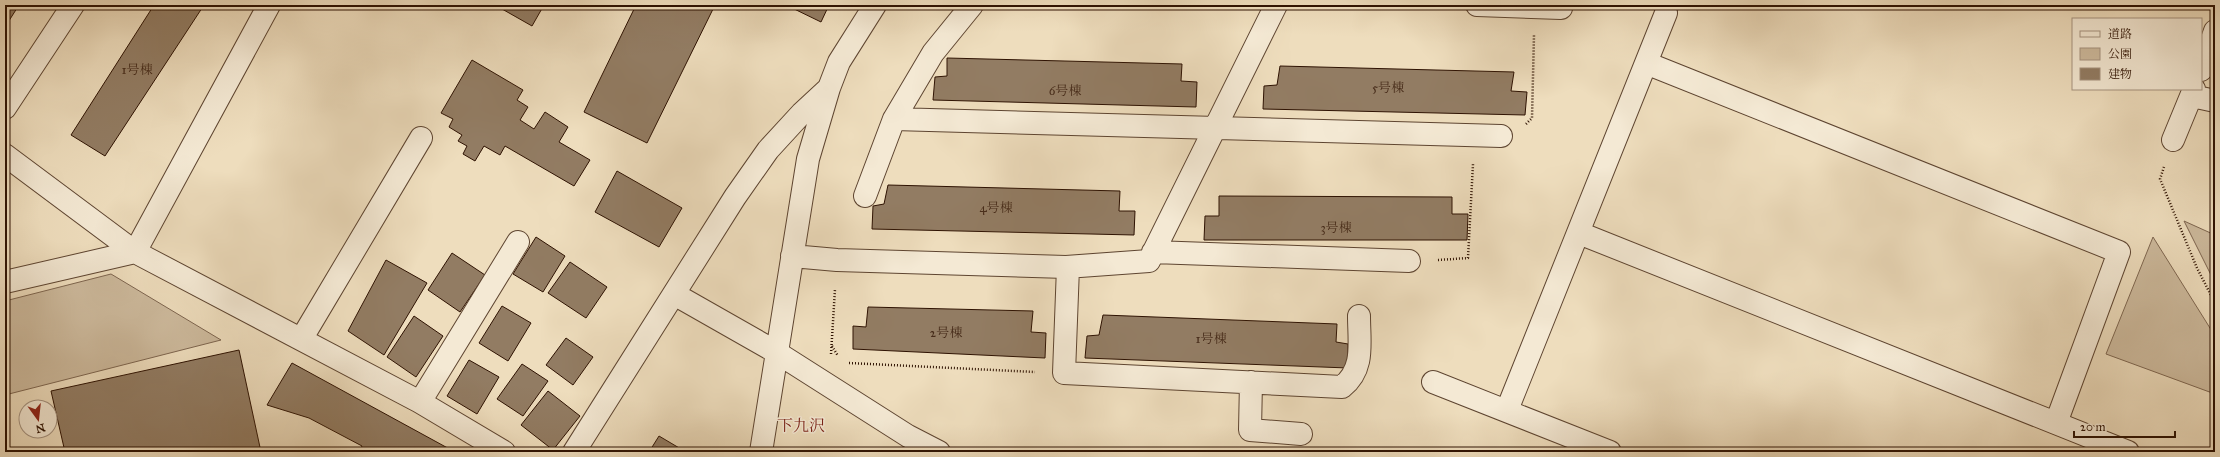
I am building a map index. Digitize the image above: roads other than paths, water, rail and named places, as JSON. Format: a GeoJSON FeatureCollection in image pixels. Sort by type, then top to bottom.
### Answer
{"type":"FeatureCollection","features":[{"type":"Feature","properties":{"kind":"street"},"geometry":{"type":"LineString","coordinates":[[5,108],[72,5]]}},
{"type":"Feature","properties":{"kind":"street"},"geometry":{"type":"LineString","coordinates":[[5,282],[135,252],[269,5]]}},
{"type":"Feature","properties":{"kind":"street"},"geometry":{"type":"LineString","coordinates":[[760,452],[808,159],[829,88],[839,62],[875,5]]}},
{"type":"Feature","properties":{"kind":"street"},"geometry":{"type":"LineString","coordinates":[[865,196],[894,119],[933,53],[972,5]]}},
{"type":"Feature","properties":{"kind":"street"},"geometry":{"type":"LineString","coordinates":[[792,256],[837,260],[1068,267],[1149,261],[1276,5]]}},
{"type":"Feature","properties":{"kind":"street"},"geometry":{"type":"LineString","coordinates":[[1477,5],[1561,8]]}},
{"type":"Feature","properties":{"kind":"street"},"geometry":{"type":"LineString","coordinates":[[1507,410],[1666,13]]}},
{"type":"Feature","properties":{"kind":"street"},"geometry":{"type":"LineString","coordinates":[[2202,67],[2215,31]]}},
{"type":"Feature","properties":{"kind":"street"},"geometry":{"type":"LineString","coordinates":[[1646,63],[2119,252],[2056,423]]}},
{"type":"Feature","properties":{"kind":"street"},"geometry":{"type":"LineString","coordinates":[[574,452],[734,197],[768,150],[802,113],[829,88]]}},
{"type":"Feature","properties":{"kind":"street"},"geometry":{"type":"LineString","coordinates":[[2173,140],[2193,92],[2215,101]]}},
{"type":"Feature","properties":{"kind":"street"},"geometry":{"type":"LineString","coordinates":[[894,119],[1501,136]]}},
{"type":"Feature","properties":{"kind":"street"},"geometry":{"type":"LineString","coordinates":[[302,338],[421,138]]}},
{"type":"Feature","properties":{"kind":"street"},"geometry":{"type":"LineString","coordinates":[[5,155],[135,252],[302,338],[420,402],[504,452]]}},
{"type":"Feature","properties":{"kind":"street"},"geometry":{"type":"LineString","coordinates":[[1579,233],[2128,452]]}},
{"type":"Feature","properties":{"kind":"street"},"geometry":{"type":"LineString","coordinates":[[420,402],[518,242]]}},
{"type":"Feature","properties":{"kind":"street"},"geometry":{"type":"LineString","coordinates":[[1153,252],[1409,261]]}},
{"type":"Feature","properties":{"kind":"street"},"geometry":{"type":"LineString","coordinates":[[1068,267],[1064,373],[1342,387],[1351,380],[1358,368],[1359,316]]}},
{"type":"Feature","properties":{"kind":"street"},"geometry":{"type":"LineString","coordinates":[[674,294],[776,352],[908,436],[939,452]]}},
{"type":"Feature","properties":{"kind":"street"},"geometry":{"type":"LineString","coordinates":[[1251,382],[1250,430],[1301,434]]}},
{"type":"Feature","properties":{"kind":"street"},"geometry":{"type":"LineString","coordinates":[[1434,382],[1610,452]]}},
{"type":"Feature","properties":{"kind":"district","name":"下九沢"},"geometry":{"type":"Point","coordinates":[801,425]}}]}
